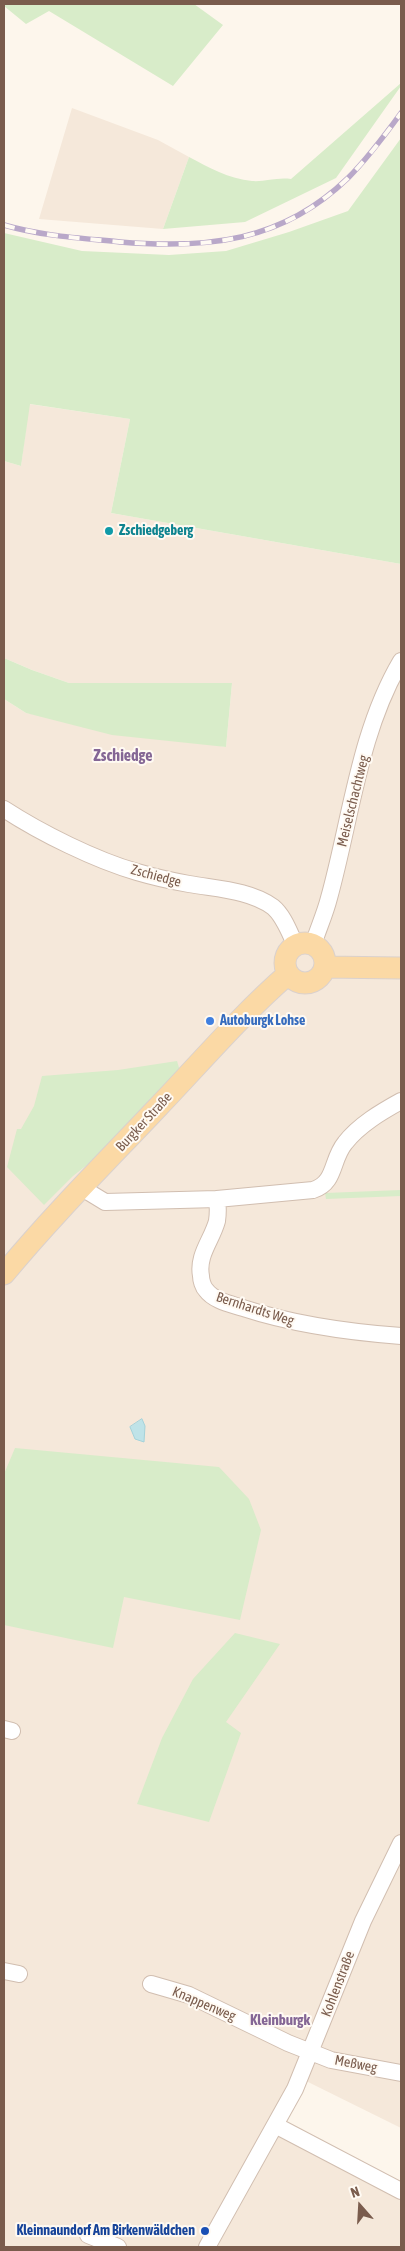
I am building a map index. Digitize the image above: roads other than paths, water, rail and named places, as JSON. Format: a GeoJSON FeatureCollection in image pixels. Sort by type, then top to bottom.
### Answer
{"type":"FeatureCollection","features":[{"type":"Feature","properties":{"kind":"main road"},"geometry":{"type":"LineString","coordinates":[[304,946],[323,954],[325,966],[318,978],[306,983],[299,982],[288,974],[286,958],[304,946]]}},
{"type":"Feature","properties":{"kind":"main road"},"geometry":{"type":"LineString","coordinates":[[325,966],[401,968]]}},
{"type":"Feature","properties":{"kind":"main road","name":"Burgker Straße"},"geometry":{"type":"LineString","coordinates":[[4,1274],[82,1188],[269,991],[288,974]]}},
{"type":"Feature","properties":{"kind":"street","name":"Meiselschachtweg"},"geometry":{"type":"LineString","coordinates":[[304,946],[329,898],[370,735],[383,695],[401,660]]}},
{"type":"Feature","properties":{"kind":"street","name":"Zschiedge"},"geometry":{"type":"LineString","coordinates":[[4,809],[92,855],[135,872],[232,891],[266,903],[274,908],[304,946]]}},
{"type":"Feature","properties":{"kind":"street"},"geometry":{"type":"LineString","coordinates":[[82,1188],[106,1202],[217,1198],[313,1190],[324,1186],[344,1144],[360,1128],[387,1109],[401,1102]]}},
{"type":"Feature","properties":{"kind":"street","name":"Bernhardts Weg"},"geometry":{"type":"LineString","coordinates":[[217,1198],[216,1222],[201,1258],[200,1275],[205,1289],[210,1294],[220,1300],[268,1316],[317,1327],[401,1336]]}},
{"type":"Feature","properties":{"kind":"street","name":"Kohlenstraße"},"geometry":{"type":"LineString","coordinates":[[207,2247],[295,2089],[363,1921],[401,1843]]}},
{"type":"Feature","properties":{"kind":"street","name":"Knappenweg"},"geometry":{"type":"LineString","coordinates":[[151,1984],[189,1995],[288,2043],[311,2052]]}},
{"type":"Feature","properties":{"kind":"street","name":"Meßweg"},"geometry":{"type":"LineString","coordinates":[[311,2052],[339,2062],[401,2073]]}},
{"type":"Feature","properties":{"kind":"street"},"geometry":{"type":"LineString","coordinates":[[275,2125],[401,2191]]}},
{"type":"Feature","properties":{"kind":"street"},"geometry":{"type":"LineString","coordinates":[[88,2235],[118,2247]]}},
{"type":"Feature","properties":{"kind":"water"},"geometry":{"type":"Polygon","coordinates":[[[142,1419],[145,1426],[144,1442],[135,1439],[130,1427],[142,1419]]]}},
{"type":"Feature","properties":{"kind":"railway"},"geometry":{"type":"LineString","coordinates":[[4,225],[61,236],[152,244],[213,242],[242,237],[270,228],[297,216],[323,199],[348,178],[401,113]]}},
{"type":"Feature","properties":{"kind":"place","name":"Zschiedgeberg"},"geometry":{"type":"Point","coordinates":[109,531]}},
{"type":"Feature","properties":{"kind":"place","name":"Autoburgk Lohse"},"geometry":{"type":"Point","coordinates":[210,1021]}},
{"type":"Feature","properties":{"kind":"place","name":"Kleinnaundorf Am Birkenwäldchen"},"geometry":{"type":"Point","coordinates":[205,2231]}},
{"type":"Feature","properties":{"kind":"district","name":"Zschiedge"},"geometry":{"type":"Point","coordinates":[123,756]}},
{"type":"Feature","properties":{"kind":"district","name":"Kleinburgk"},"geometry":{"type":"Point","coordinates":[280,2020]}}]}
